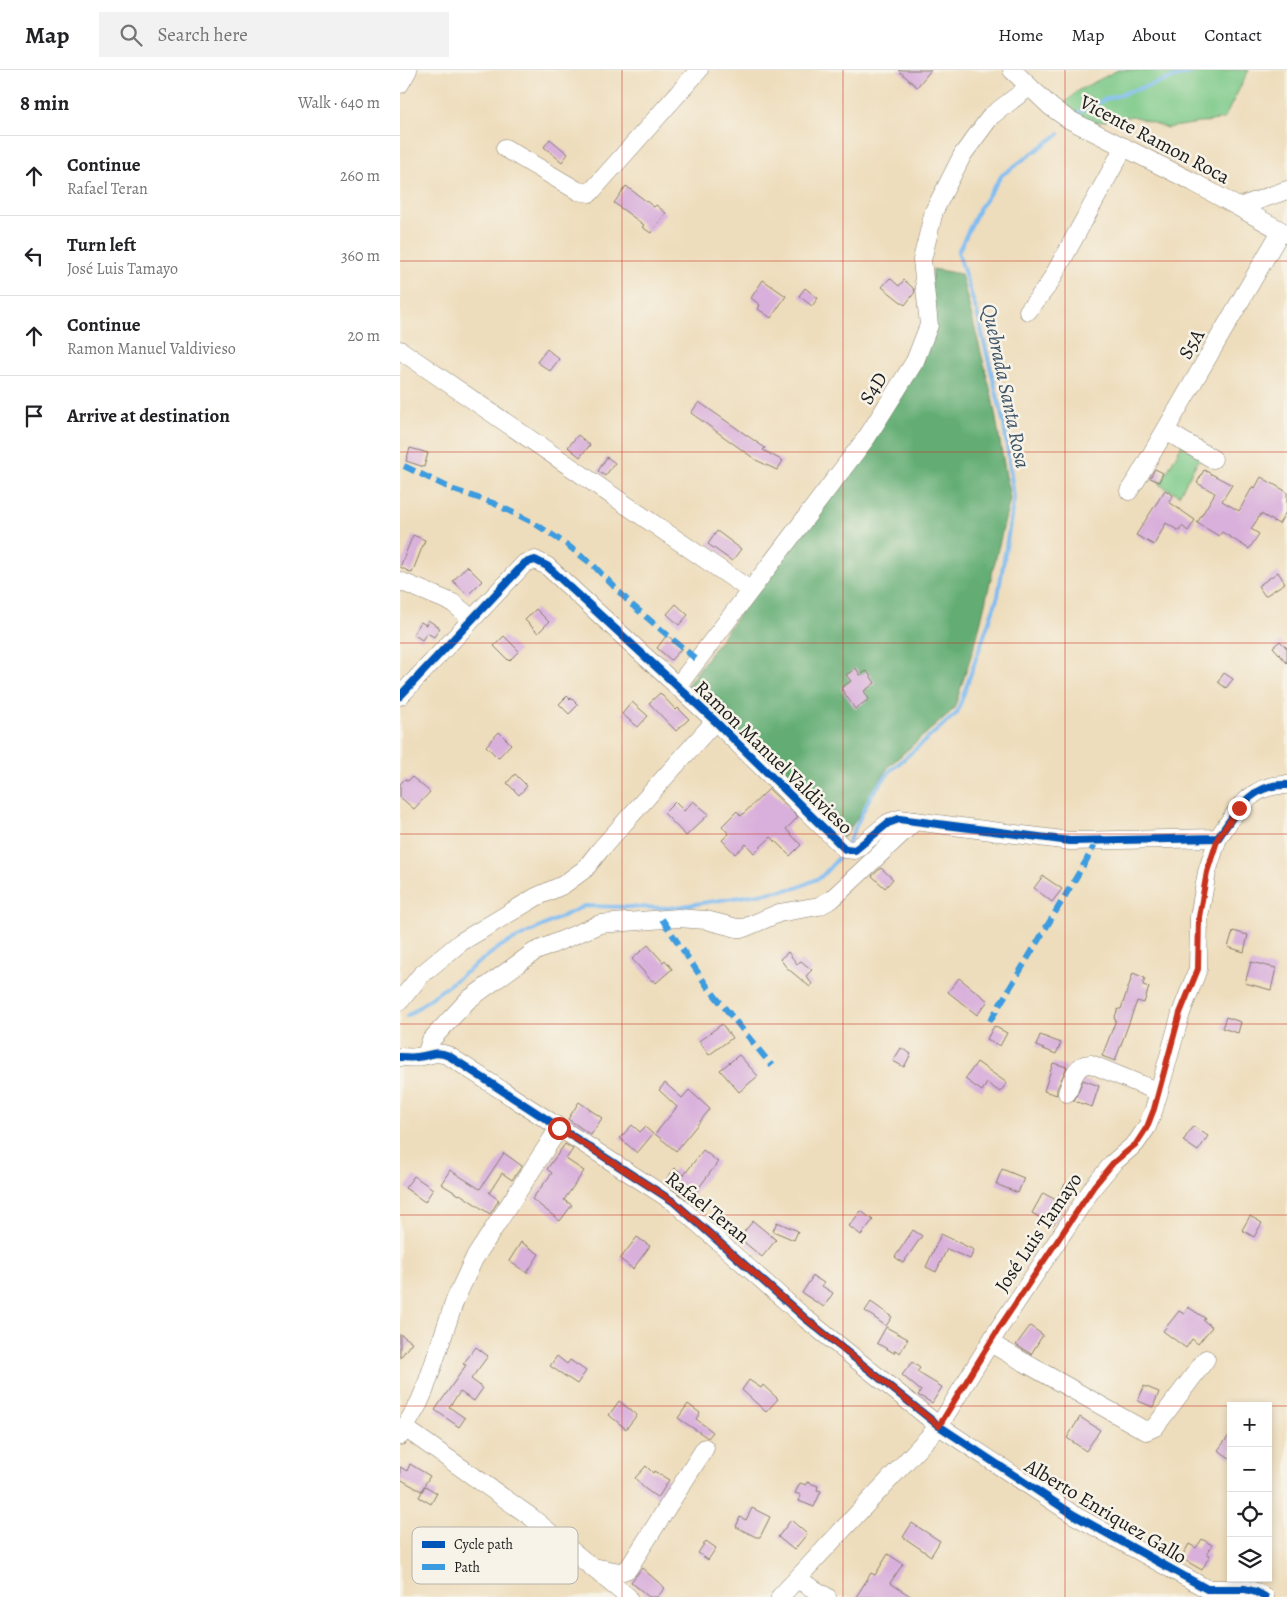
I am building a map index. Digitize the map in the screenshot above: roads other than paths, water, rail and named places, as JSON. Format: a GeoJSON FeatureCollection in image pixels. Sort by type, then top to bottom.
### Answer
{"type":"FeatureCollection","features":[{"type":"Feature","properties":{"kind":"street"},"geometry":{"type":"LineString","coordinates":[[400,84],[408,70]]}},
{"type":"Feature","properties":{"kind":"street"},"geometry":{"type":"LineString","coordinates":[[505,148],[578,191],[590,193],[699,70]]}},
{"type":"Feature","properties":{"kind":"street","name":"Vicente Ramon Roca"},"geometry":{"type":"LineString","coordinates":[[1012,70],[1051,107],[1068,119],[1284,232]]}},
{"type":"Feature","properties":{"kind":"street","name":"S4D"},"geometry":{"type":"LineString","coordinates":[[677,687],[867,437],[915,361],[929,325],[922,260],[934,211],[962,154],[991,116],[1029,87]]}},
{"type":"Feature","properties":{"kind":"street"},"geometry":{"type":"LineString","coordinates":[[1028,311],[1043,293],[1124,147]]}},
{"type":"Feature","properties":{"kind":"street"},"geometry":{"type":"LineString","coordinates":[[1239,207],[1287,190]]}},
{"type":"Feature","properties":{"kind":"street","name":"S5A"},"geometry":{"type":"LineString","coordinates":[[1133,485],[1284,232]]}},
{"type":"Feature","properties":{"kind":"street"},"geometry":{"type":"LineString","coordinates":[[400,350],[750,590]]}},
{"type":"Feature","properties":{"kind":"street"},"geometry":{"type":"LineString","coordinates":[[1166,431],[1213,459]]}},
{"type":"Feature","properties":{"kind":"street","name":"Ramon Manuel Valdivieso"},"geometry":{"type":"LineString","coordinates":[[400,696],[525,563],[535,560],[547,566],[715,721],[845,849],[855,850],[893,820],[899,819],[1070,841],[1218,838]]}},
{"type":"Feature","properties":{"kind":"street"},"geometry":{"type":"LineString","coordinates":[[400,581],[453,603],[472,619]]}},
{"type":"Feature","properties":{"kind":"street"},"geometry":{"type":"LineString","coordinates":[[400,1001],[421,975],[461,942],[536,897],[564,885],[586,869],[600,850],[715,721]]}},
{"type":"Feature","properties":{"kind":"street"},"geometry":{"type":"LineString","coordinates":[[1218,838],[1239,808],[1253,793],[1276,784],[1287,785]]}},
{"type":"Feature","properties":{"kind":"street"},"geometry":{"type":"LineString","coordinates":[[426,1055],[431,1040],[468,1000],[534,952],[600,924],[678,918],[706,920],[736,928],[744,928],[780,913],[819,906],[832,899],[915,821]]}},
{"type":"Feature","properties":{"kind":"street","name":"José Luis Tamayo"},"geometry":{"type":"LineString","coordinates":[[780,1597],[939,1426],[990,1343],[1094,1186],[1113,1163],[1136,1144],[1147,1127],[1159,1092],[1180,1013],[1198,969],[1199,917],[1207,872],[1218,838]]}},
{"type":"Feature","properties":{"kind":"street","name":"Rafael Teran"},"geometry":{"type":"LineString","coordinates":[[400,1057],[418,1057],[433,1052],[449,1056],[674,1202],[806,1319],[939,1426]]}},
{"type":"Feature","properties":{"kind":"street"},"geometry":{"type":"LineString","coordinates":[[1067,1093],[1077,1069],[1086,1063],[1159,1092]]}},
{"type":"Feature","properties":{"kind":"street"},"geometry":{"type":"LineString","coordinates":[[543,1527],[531,1517],[402,1432],[425,1389],[455,1300],[474,1259],[559,1128]]}},
{"type":"Feature","properties":{"kind":"street"},"geometry":{"type":"LineString","coordinates":[[990,1343],[1146,1431],[1155,1427],[1206,1360]]}},
{"type":"Feature","properties":{"kind":"street","name":"Alberto Enriquez Gallo"},"geometry":{"type":"LineString","coordinates":[[939,1426],[1074,1515],[1211,1593],[1256,1592],[1265,1597]]}},
{"type":"Feature","properties":{"kind":"street"},"geometry":{"type":"LineString","coordinates":[[590,1566],[620,1572],[628,1568],[705,1448]]}},
{"type":"Feature","properties":{"kind":"street"},"geometry":{"type":"LineString","coordinates":[[578,1556],[628,1597]]}},
{"type":"Feature","properties":{"kind":"street"},"geometry":{"type":"LineString","coordinates":[[797,1579],[827,1597]]}},
{"type":"Feature","properties":{"kind":"waterway","name":"Quebrada Santa Rosa"},"geometry":{"type":"LineString","coordinates":[[1079,112],[1106,99],[1198,70]]}},
{"type":"Feature","properties":{"kind":"waterway","name":"Quebrada Santa Rosa"},"geometry":{"type":"LineString","coordinates":[[847,845],[871,795],[891,770],[957,713],[998,596],[1014,498],[1004,424],[977,313],[958,252],[979,209],[1002,175],[1059,134]]}},
{"type":"Feature","properties":{"kind":"waterway","name":"Quebrada Santa Rosa"},"geometry":{"type":"LineString","coordinates":[[407,1016],[501,946],[584,906],[670,908],[797,888],[821,877],[843,853]]}}]}
